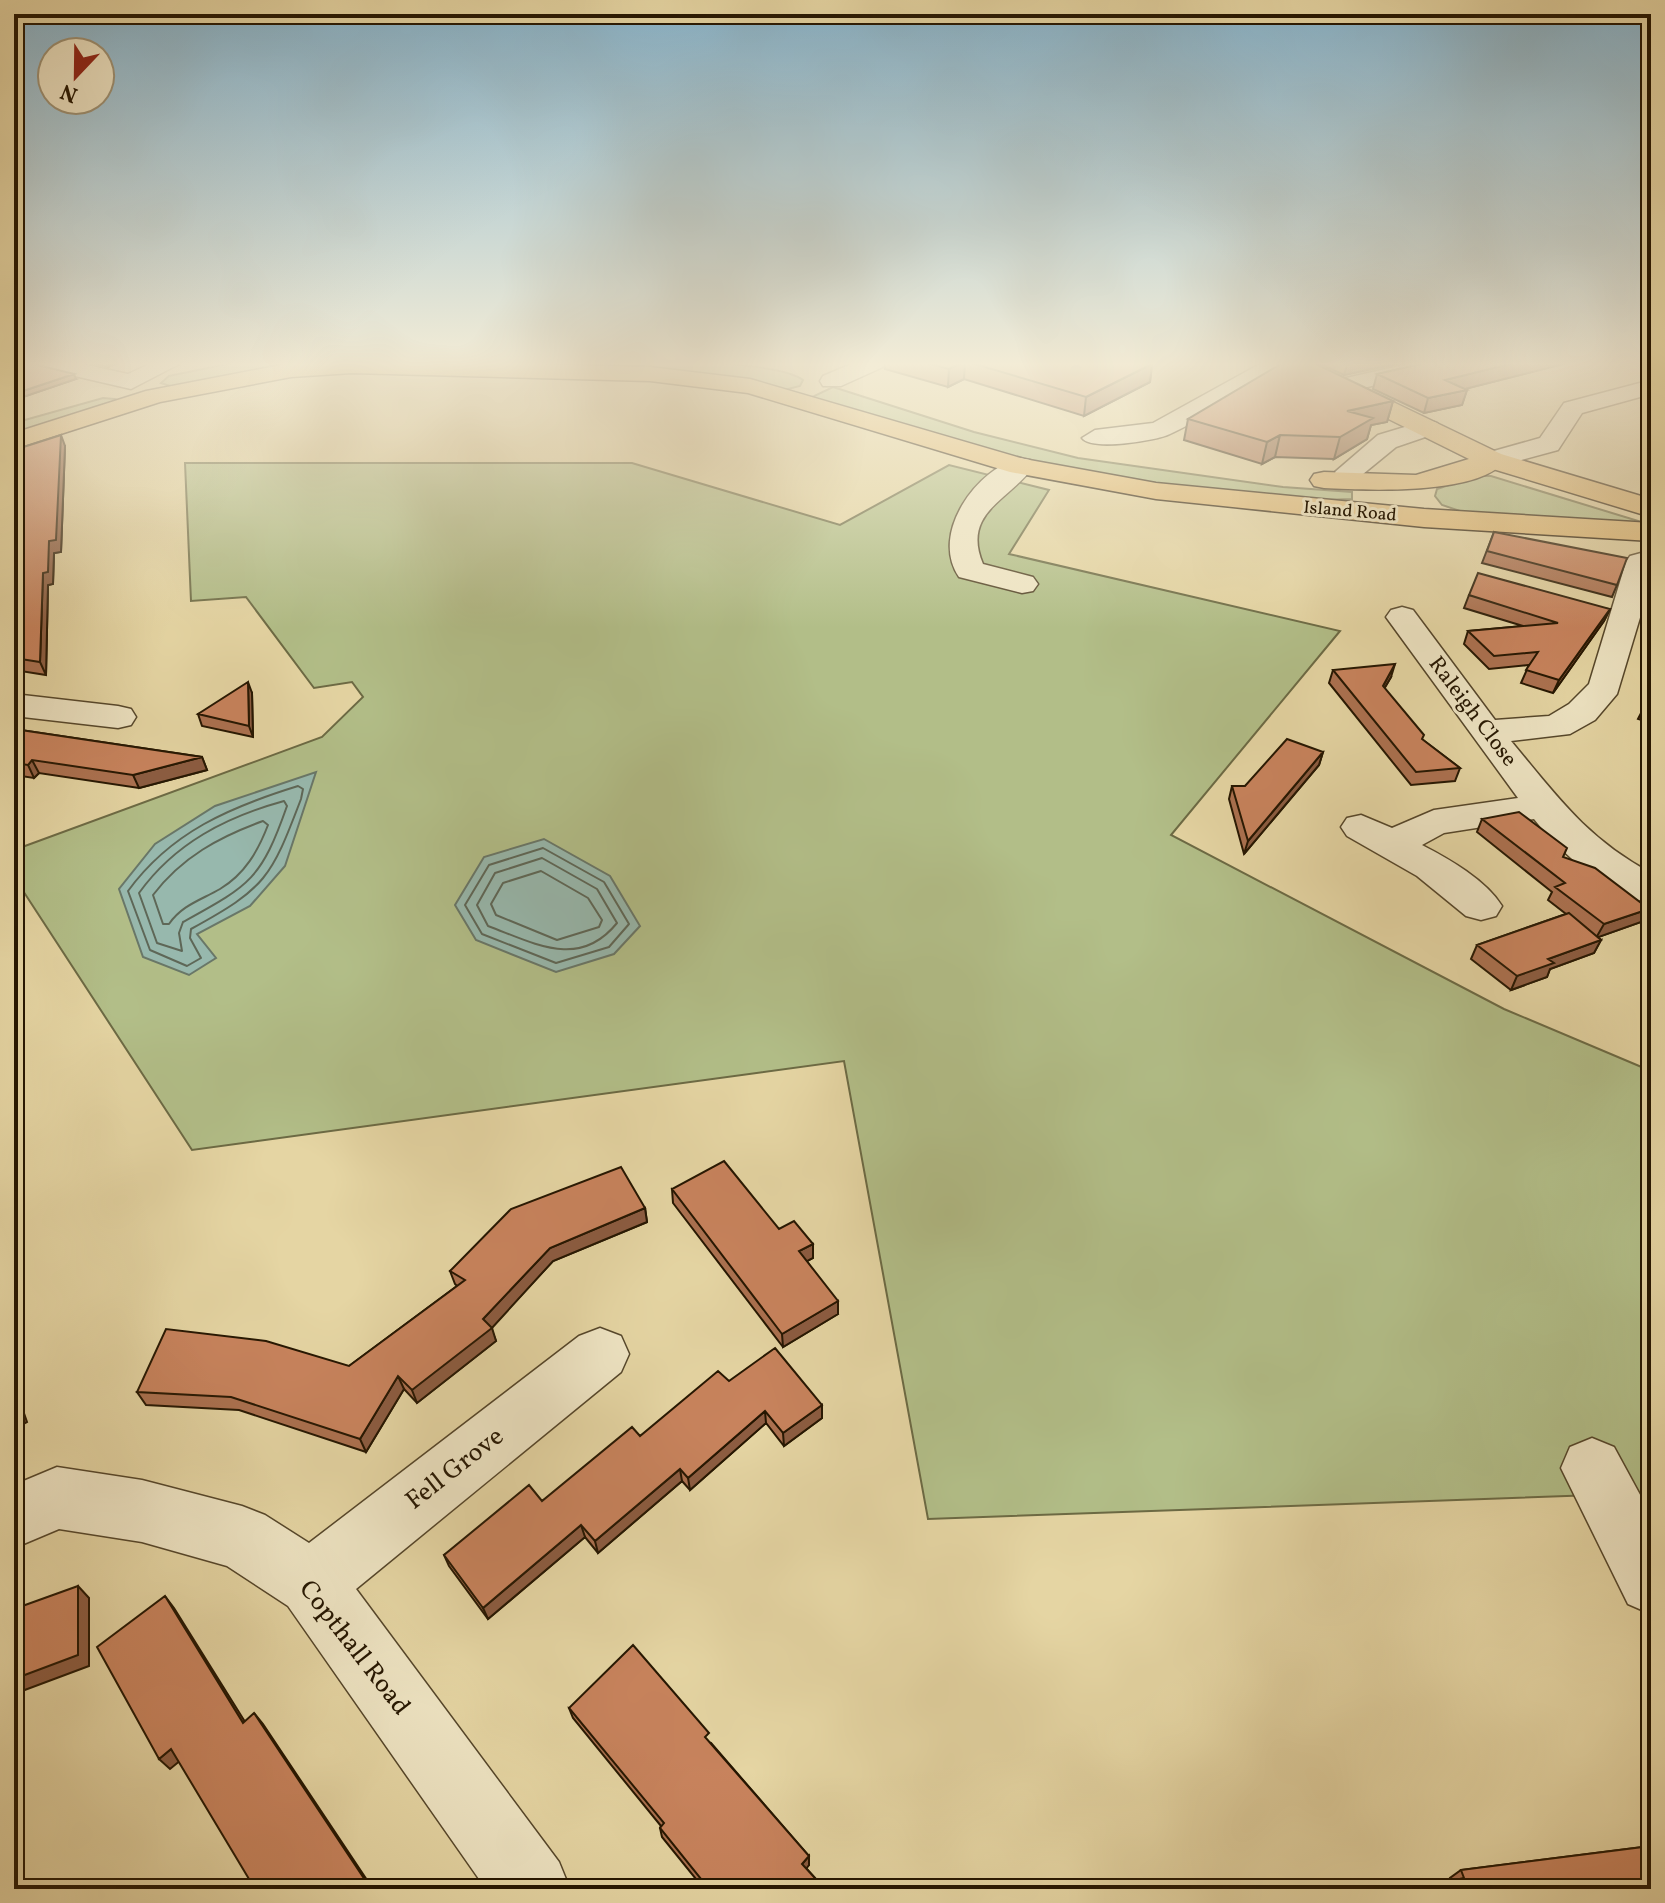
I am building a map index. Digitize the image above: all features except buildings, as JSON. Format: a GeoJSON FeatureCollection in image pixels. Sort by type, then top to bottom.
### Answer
{"type":"FeatureCollection","features":[{"type":"Feature","properties":{"kind":"main road","name":"Island Road"},"geometry":{"type":"LineString","coordinates":[[981,451],[1020,466],[1156,491],[1461,520],[1646,547]]}},
{"type":"Feature","properties":{"kind":"main road"},"geometry":{"type":"LineString","coordinates":[[1108,451],[1148,463]]}},
{"type":"Feature","properties":{"kind":"main road"},"geometry":{"type":"LineString","coordinates":[[1474,451],[1567,485],[1651,508]]}},
{"type":"Feature","properties":{"kind":"main road","name":"Island Road"},"geometry":{"type":"LineString","coordinates":[[1176,467],[1287,478],[1416,483],[1459,473],[1492,460]]}},
{"type":"Feature","properties":{"kind":"main road"},"geometry":{"type":"LineString","coordinates":[[1341,510],[1370,496],[1366,489],[1352,482]]}},
{"type":"Feature","properties":{"kind":"main road"},"geometry":{"type":"LineString","coordinates":[[1416,483],[1411,492],[1427,509],[1461,520]]}},
{"type":"Feature","properties":{"kind":"street"},"geometry":{"type":"LineString","coordinates":[[1352,482],[1349,472],[1375,451]]}},
{"type":"Feature","properties":{"kind":"street"},"geometry":{"type":"LineString","coordinates":[[1492,460],[1525,451]]}},
{"type":"Feature","properties":{"kind":"street"},"geometry":{"type":"LineString","coordinates":[[1020,466],[989,492],[960,536],[962,556],[970,570],[1022,584]]}},
{"type":"Feature","properties":{"kind":"street"},"geometry":{"type":"LineString","coordinates":[[1485,732],[1557,726],[1582,712],[1605,687],[1619,642],[1608,608],[1646,547]]}},
{"type":"Feature","properties":{"kind":"street","name":"Raleigh Close"},"geometry":{"type":"LineString","coordinates":[[1402,617],[1485,732],[1568,835],[1605,865],[1651,890]]}},
{"type":"Feature","properties":{"kind":"street"},"geometry":{"type":"LineString","coordinates":[[14,705],[118,717]]}},
{"type":"Feature","properties":{"kind":"street"},"geometry":{"type":"LineString","coordinates":[[1481,906],[1432,867],[1377,836],[1434,822],[1543,806]]}},
{"type":"Feature","properties":{"kind":"street","name":"Fell Grove"},"geometry":{"type":"LineString","coordinates":[[311,1583],[600,1354]]}},
{"type":"Feature","properties":{"kind":"street"},"geometry":{"type":"LineString","coordinates":[[1592,1468],[1651,1581]]}},
{"type":"Feature","properties":{"kind":"street","name":"Copthall Road"},"geometry":{"type":"LineString","coordinates":[[14,1517],[57,1498],[142,1511],[242,1538],[311,1583],[532,1889]]}},
{"type":"Feature","properties":{"kind":"green space"},"geometry":{"type":"Polygon","coordinates":[[[985,451],[1049,451],[1078,458],[1283,487],[1352,492],[1352,499],[1290,501],[1147,486],[1026,463],[985,451]]]}},
{"type":"Feature","properties":{"kind":"green space"},"geometry":{"type":"Polygon","coordinates":[[[185,463],[632,463],[840,525],[949,465],[1049,490],[1009,554],[1340,631],[1171,835],[1504,1009],[1651,1071],[1651,1493],[928,1519],[844,1061],[192,1150],[14,877],[14,850],[322,737],[363,697],[352,682],[314,688],[246,597],[191,601],[185,463]]]}},
{"type":"Feature","properties":{"kind":"green space"},"geometry":{"type":"Polygon","coordinates":[[[1476,476],[1491,476],[1648,524],[1466,513],[1442,505],[1435,496],[1437,489],[1476,476]]]}},
{"type":"Feature","properties":{"kind":"water"},"geometry":{"type":"Polygon","coordinates":[[[316,772],[285,866],[250,906],[197,934],[216,958],[189,975],[143,957],[119,889],[155,844],[215,806],[316,772]]]}},
{"type":"Feature","properties":{"kind":"water"},"geometry":{"type":"Polygon","coordinates":[[[544,839],[610,876],[640,926],[614,954],[556,972],[476,940],[455,905],[484,857],[544,839]]]}}]}
